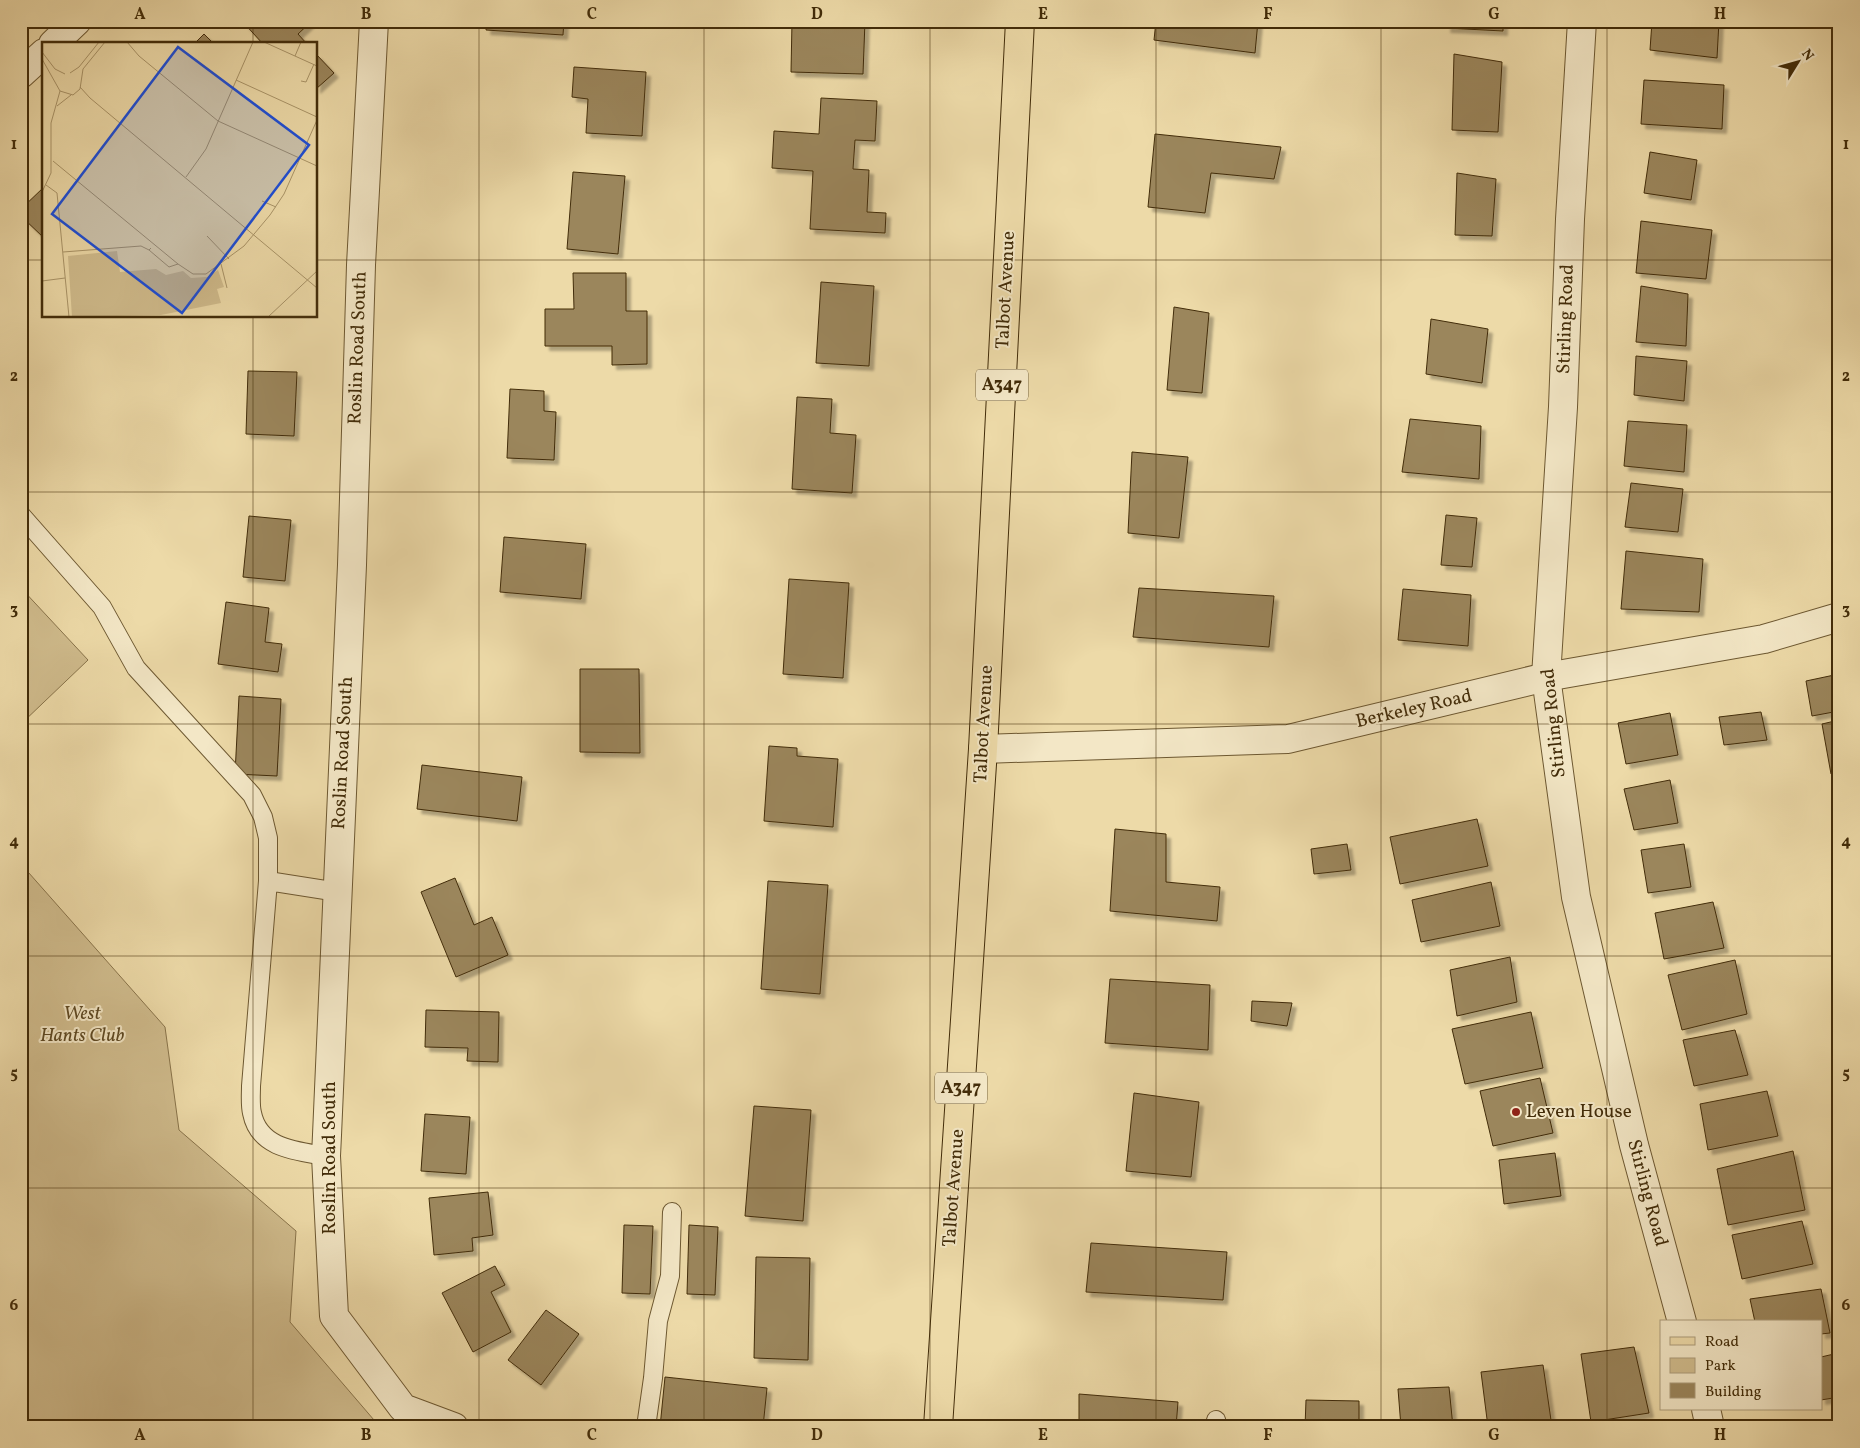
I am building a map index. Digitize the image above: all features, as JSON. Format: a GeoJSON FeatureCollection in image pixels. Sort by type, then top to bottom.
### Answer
{"type":"FeatureCollection","features":[{"type":"Feature","properties":{"kind":"main road","name":"Talbot Avenue"},"geometry":{"type":"LineString","coordinates":[[938,1427],[983,748],[1020,21]]}},
{"type":"Feature","properties":{"kind":"street"},"geometry":{"type":"LineString","coordinates":[[55,42],[77,21]]}},
{"type":"Feature","properties":{"kind":"street","name":"Roslin Road South"},"geometry":{"type":"LineString","coordinates":[[374,21],[361,265],[352,555],[326,1156],[334,1316],[404,1408],[454,1427]]}},
{"type":"Feature","properties":{"kind":"street","name":"Stirling Road"},"geometry":{"type":"LineString","coordinates":[[1582,21],[1570,219],[1563,408],[1546,677],[1576,897],[1634,1145],[1681,1320]]}},
{"type":"Feature","properties":{"kind":"street"},"geometry":{"type":"LineString","coordinates":[[21,74],[42,55]]}},
{"type":"Feature","properties":{"kind":"street","name":"Berkeley Road"},"geometry":{"type":"LineString","coordinates":[[983,748],[1288,739],[1546,677],[1764,639],[1839,617]]}},
{"type":"Feature","properties":{"kind":"street"},"geometry":{"type":"LineString","coordinates":[[1706,1410],[1710,1427]]}},
{"type":"Feature","properties":{"kind":"lane"},"geometry":{"type":"LineString","coordinates":[[21,515],[102,607],[136,668],[252,795],[263,817],[268,838],[268,881],[252,1077],[252,1113],[260,1132],[274,1144],[326,1156]]}},
{"type":"Feature","properties":{"kind":"lane"},"geometry":{"type":"LineString","coordinates":[[268,881],[338,892]]}},
{"type":"Feature","properties":{"kind":"lane"},"geometry":{"type":"LineString","coordinates":[[646,1427],[658,1321],[670,1276],[672,1212]]}},
{"type":"Feature","properties":{"kind":"green space"},"geometry":{"type":"Polygon","coordinates":[[[21,588],[88,660],[21,724],[21,588]]]}},
{"type":"Feature","properties":{"kind":"green space","name":"West Hants Club"},"geometry":{"type":"Polygon","coordinates":[[[21,864],[165,1027],[179,1130],[296,1231],[290,1322],[380,1427],[21,1427],[21,864]]]}},
{"type":"Feature","properties":{"kind":"building"},"geometry":{"type":"Polygon","coordinates":[[[242,21],[312,21],[298,34],[305,42],[261,42],[242,21]]]}},
{"type":"Feature","properties":{"kind":"building"},"geometry":{"type":"Polygon","coordinates":[[[487,21],[564,21],[563,35],[486,30],[487,21]]]}},
{"type":"Feature","properties":{"kind":"building"},"geometry":{"type":"Polygon","coordinates":[[[792,21],[865,21],[863,74],[791,72],[792,21]]]}},
{"type":"Feature","properties":{"kind":"building"},"geometry":{"type":"Polygon","coordinates":[[[1156,21],[1258,21],[1255,53],[1154,40],[1156,21]]]}},
{"type":"Feature","properties":{"kind":"building"},"geometry":{"type":"Polygon","coordinates":[[[1447,21],[1503,21],[1503,31],[1446,28],[1447,21]]]}},
{"type":"Feature","properties":{"kind":"building"},"geometry":{"type":"Polygon","coordinates":[[[1652,21],[1719,21],[1717,58],[1650,50],[1652,21]]]}},
{"type":"Feature","properties":{"kind":"building"},"geometry":{"type":"Polygon","coordinates":[[[204,34],[212,42],[196,42],[204,34]]]}},
{"type":"Feature","properties":{"kind":"building"},"geometry":{"type":"Polygon","coordinates":[[[1454,54],[1502,62],[1498,132],[1452,130],[1454,54]]]}},
{"type":"Feature","properties":{"kind":"building"},"geometry":{"type":"Polygon","coordinates":[[[318,56],[334,73],[318,87],[318,56]]]}},
{"type":"Feature","properties":{"kind":"building"},"geometry":{"type":"Polygon","coordinates":[[[574,67],[646,72],[642,136],[586,133],[588,99],[572,97],[574,67]]]}},
{"type":"Feature","properties":{"kind":"building"},"geometry":{"type":"Polygon","coordinates":[[[1644,80],[1724,85],[1722,129],[1641,124],[1644,80]]]}},
{"type":"Feature","properties":{"kind":"building"},"geometry":{"type":"Polygon","coordinates":[[[821,98],[877,101],[875,141],[855,140],[853,169],[869,170],[867,212],[886,213],[885,233],[810,229],[813,171],[772,168],[774,131],[819,134],[821,98]]]}},
{"type":"Feature","properties":{"kind":"building"},"geometry":{"type":"Polygon","coordinates":[[[1155,134],[1281,147],[1274,179],[1211,173],[1205,213],[1148,207],[1155,134]]]}},
{"type":"Feature","properties":{"kind":"building"},"geometry":{"type":"Polygon","coordinates":[[[1650,152],[1697,160],[1691,200],[1644,193],[1650,152]]]}},
{"type":"Feature","properties":{"kind":"building"},"geometry":{"type":"Polygon","coordinates":[[[573,172],[625,176],[618,254],[567,249],[573,172]]]}},
{"type":"Feature","properties":{"kind":"building"},"geometry":{"type":"Polygon","coordinates":[[[1457,173],[1496,179],[1492,236],[1455,235],[1457,173]]]}},
{"type":"Feature","properties":{"kind":"building"},"geometry":{"type":"Polygon","coordinates":[[[42,189],[42,236],[21,216],[21,209],[42,189]]]}},
{"type":"Feature","properties":{"kind":"building"},"geometry":{"type":"Polygon","coordinates":[[[1641,221],[1712,230],[1706,279],[1636,273],[1641,221]]]}},
{"type":"Feature","properties":{"kind":"building"},"geometry":{"type":"Polygon","coordinates":[[[573,273],[626,273],[626,311],[647,311],[647,364],[612,365],[612,346],[545,346],[545,309],[574,309],[573,273]]]}},
{"type":"Feature","properties":{"kind":"building"},"geometry":{"type":"Polygon","coordinates":[[[821,282],[874,286],[869,366],[816,363],[821,282]]]}},
{"type":"Feature","properties":{"kind":"building"},"geometry":{"type":"Polygon","coordinates":[[[1641,286],[1688,294],[1686,346],[1636,342],[1641,286]]]}},
{"type":"Feature","properties":{"kind":"building"},"geometry":{"type":"Polygon","coordinates":[[[1174,307],[1209,313],[1202,393],[1167,390],[1174,307]]]}},
{"type":"Feature","properties":{"kind":"building"},"geometry":{"type":"Polygon","coordinates":[[[1431,319],[1488,329],[1482,383],[1426,374],[1431,319]]]}},
{"type":"Feature","properties":{"kind":"building"},"geometry":{"type":"Polygon","coordinates":[[[1636,356],[1687,361],[1684,401],[1634,395],[1636,356]]]}},
{"type":"Feature","properties":{"kind":"building"},"geometry":{"type":"Polygon","coordinates":[[[248,371],[297,372],[294,436],[246,434],[248,371]]]}},
{"type":"Feature","properties":{"kind":"building"},"geometry":{"type":"Polygon","coordinates":[[[510,389],[544,391],[544,411],[556,412],[554,460],[507,458],[510,389]]]}},
{"type":"Feature","properties":{"kind":"building"},"geometry":{"type":"Polygon","coordinates":[[[797,397],[832,399],[830,433],[856,435],[852,493],[792,489],[797,397]]]}},
{"type":"Feature","properties":{"kind":"building"},"geometry":{"type":"Polygon","coordinates":[[[1410,419],[1481,426],[1479,479],[1402,472],[1410,419]]]}},
{"type":"Feature","properties":{"kind":"building"},"geometry":{"type":"Polygon","coordinates":[[[1628,421],[1687,425],[1684,472],[1624,466],[1628,421]]]}},
{"type":"Feature","properties":{"kind":"building"},"geometry":{"type":"Polygon","coordinates":[[[1132,452],[1188,457],[1179,538],[1128,533],[1132,452]]]}},
{"type":"Feature","properties":{"kind":"building"},"geometry":{"type":"Polygon","coordinates":[[[1631,483],[1683,489],[1678,532],[1625,527],[1631,483]]]}},
{"type":"Feature","properties":{"kind":"building"},"geometry":{"type":"Polygon","coordinates":[[[1446,515],[1477,518],[1472,567],[1441,565],[1446,515]]]}},
{"type":"Feature","properties":{"kind":"building"},"geometry":{"type":"Polygon","coordinates":[[[249,516],[291,520],[285,581],[243,577],[249,516]]]}},
{"type":"Feature","properties":{"kind":"building"},"geometry":{"type":"Polygon","coordinates":[[[504,537],[586,544],[581,599],[500,592],[504,537]]]}},
{"type":"Feature","properties":{"kind":"building"},"geometry":{"type":"Polygon","coordinates":[[[1626,551],[1703,559],[1699,612],[1621,609],[1626,551]]]}},
{"type":"Feature","properties":{"kind":"building"},"geometry":{"type":"Polygon","coordinates":[[[789,579],[849,583],[843,678],[783,674],[789,579]]]}},
{"type":"Feature","properties":{"kind":"building"},"geometry":{"type":"Polygon","coordinates":[[[1139,588],[1274,596],[1269,647],[1133,637],[1139,588]]]}},
{"type":"Feature","properties":{"kind":"building"},"geometry":{"type":"Polygon","coordinates":[[[1403,589],[1471,595],[1468,646],[1398,640],[1403,589]]]}},
{"type":"Feature","properties":{"kind":"building"},"geometry":{"type":"Polygon","coordinates":[[[226,602],[269,608],[265,642],[282,644],[278,672],[218,664],[226,602]]]}},
{"type":"Feature","properties":{"kind":"building"},"geometry":{"type":"Polygon","coordinates":[[[580,669],[639,669],[640,753],[580,752],[580,669]]]}},
{"type":"Feature","properties":{"kind":"building"},"geometry":{"type":"Polygon","coordinates":[[[1839,674],[1839,711],[1812,716],[1806,681],[1839,674]]]}},
{"type":"Feature","properties":{"kind":"building"},"geometry":{"type":"Polygon","coordinates":[[[239,696],[281,699],[277,776],[235,774],[239,696]]]}},
{"type":"Feature","properties":{"kind":"building"},"geometry":{"type":"Polygon","coordinates":[[[1761,712],[1767,740],[1724,745],[1719,717],[1761,712]]]}},
{"type":"Feature","properties":{"kind":"building"},"geometry":{"type":"Polygon","coordinates":[[[1670,713],[1678,755],[1626,764],[1618,723],[1670,713]]]}},
{"type":"Feature","properties":{"kind":"building"},"geometry":{"type":"Polygon","coordinates":[[[1839,720],[1839,772],[1831,774],[1822,724],[1839,720]]]}},
{"type":"Feature","properties":{"kind":"building"},"geometry":{"type":"Polygon","coordinates":[[[769,746],[797,748],[797,756],[838,759],[833,827],[764,821],[769,746]]]}},
{"type":"Feature","properties":{"kind":"building"},"geometry":{"type":"Polygon","coordinates":[[[422,765],[522,777],[517,821],[417,809],[422,765]]]}},
{"type":"Feature","properties":{"kind":"building"},"geometry":{"type":"Polygon","coordinates":[[[1670,780],[1678,823],[1634,830],[1624,789],[1670,780]]]}},
{"type":"Feature","properties":{"kind":"building"},"geometry":{"type":"Polygon","coordinates":[[[1477,819],[1488,866],[1400,884],[1390,837],[1477,819]]]}},
{"type":"Feature","properties":{"kind":"building"},"geometry":{"type":"Polygon","coordinates":[[[1115,829],[1166,834],[1166,882],[1220,887],[1217,921],[1110,911],[1115,829]]]}},
{"type":"Feature","properties":{"kind":"building"},"geometry":{"type":"Polygon","coordinates":[[[1347,844],[1351,870],[1314,874],[1311,849],[1347,844]]]}},
{"type":"Feature","properties":{"kind":"building"},"geometry":{"type":"Polygon","coordinates":[[[1684,844],[1691,887],[1648,893],[1641,850],[1684,844]]]}},
{"type":"Feature","properties":{"kind":"building"},"geometry":{"type":"Polygon","coordinates":[[[455,878],[474,925],[492,917],[508,955],[456,977],[421,892],[455,878]]]}},
{"type":"Feature","properties":{"kind":"building"},"geometry":{"type":"Polygon","coordinates":[[[768,881],[828,885],[820,994],[761,989],[768,881]]]}},
{"type":"Feature","properties":{"kind":"building"},"geometry":{"type":"Polygon","coordinates":[[[1491,882],[1500,926],[1421,942],[1412,900],[1491,882]]]}},
{"type":"Feature","properties":{"kind":"building"},"geometry":{"type":"Polygon","coordinates":[[[1713,902],[1724,948],[1664,959],[1655,913],[1713,902]]]}},
{"type":"Feature","properties":{"kind":"building"},"geometry":{"type":"Polygon","coordinates":[[[1510,957],[1517,1002],[1457,1016],[1450,970],[1510,957]]]}},
{"type":"Feature","properties":{"kind":"building"},"geometry":{"type":"Polygon","coordinates":[[[1735,960],[1747,1014],[1682,1030],[1668,975],[1735,960]]]}},
{"type":"Feature","properties":{"kind":"building"},"geometry":{"type":"Polygon","coordinates":[[[1110,979],[1210,985],[1208,1050],[1105,1043],[1110,979]]]}},
{"type":"Feature","properties":{"kind":"building"},"geometry":{"type":"Polygon","coordinates":[[[1252,1001],[1292,1003],[1287,1026],[1251,1021],[1252,1001]]]}},
{"type":"Feature","properties":{"kind":"building"},"geometry":{"type":"Polygon","coordinates":[[[426,1010],[499,1012],[498,1062],[467,1061],[468,1048],[425,1047],[426,1010]]]}},
{"type":"Feature","properties":{"kind":"building"},"geometry":{"type":"Polygon","coordinates":[[[1531,1012],[1543,1068],[1465,1084],[1452,1029],[1531,1012]]]}},
{"type":"Feature","properties":{"kind":"building"},"geometry":{"type":"Polygon","coordinates":[[[1735,1030],[1748,1075],[1694,1086],[1683,1040],[1735,1030]]]}},
{"type":"Feature","properties":{"kind":"building","name":"Leven House"},"geometry":{"type":"Polygon","coordinates":[[[1540,1078],[1553,1133],[1493,1146],[1480,1091],[1540,1078]]]}},
{"type":"Feature","properties":{"kind":"building"},"geometry":{"type":"Polygon","coordinates":[[[1767,1091],[1778,1136],[1708,1150],[1700,1104],[1767,1091]]]}},
{"type":"Feature","properties":{"kind":"building"},"geometry":{"type":"Polygon","coordinates":[[[1134,1093],[1199,1102],[1191,1177],[1126,1171],[1134,1093]]]}},
{"type":"Feature","properties":{"kind":"building"},"geometry":{"type":"Polygon","coordinates":[[[754,1106],[811,1110],[803,1221],[745,1216],[754,1106]]]}},
{"type":"Feature","properties":{"kind":"building"},"geometry":{"type":"Polygon","coordinates":[[[425,1114],[470,1117],[466,1174],[421,1171],[425,1114]]]}},
{"type":"Feature","properties":{"kind":"building"},"geometry":{"type":"Polygon","coordinates":[[[1793,1151],[1805,1210],[1728,1225],[1717,1169],[1793,1151]]]}},
{"type":"Feature","properties":{"kind":"building"},"geometry":{"type":"Polygon","coordinates":[[[1555,1153],[1561,1196],[1504,1204],[1499,1160],[1555,1153]]]}},
{"type":"Feature","properties":{"kind":"building"},"geometry":{"type":"Polygon","coordinates":[[[488,1192],[493,1235],[472,1238],[473,1251],[434,1255],[429,1198],[488,1192]]]}},
{"type":"Feature","properties":{"kind":"building"},"geometry":{"type":"Polygon","coordinates":[[[1802,1221],[1813,1264],[1742,1279],[1732,1235],[1802,1221]]]}},
{"type":"Feature","properties":{"kind":"building"},"geometry":{"type":"Polygon","coordinates":[[[624,1225],[653,1226],[650,1294],[622,1293],[624,1225]]]}},
{"type":"Feature","properties":{"kind":"building"},"geometry":{"type":"Polygon","coordinates":[[[689,1225],[718,1227],[715,1295],[687,1294],[689,1225]]]}},
{"type":"Feature","properties":{"kind":"building"},"geometry":{"type":"Polygon","coordinates":[[[1091,1243],[1227,1252],[1223,1300],[1086,1292],[1091,1243]]]}},
{"type":"Feature","properties":{"kind":"building"},"geometry":{"type":"Polygon","coordinates":[[[756,1257],[810,1258],[808,1360],[754,1358],[756,1257]]]}},
{"type":"Feature","properties":{"kind":"building"},"geometry":{"type":"Polygon","coordinates":[[[495,1266],[505,1285],[491,1292],[511,1332],[473,1352],[442,1293],[495,1266]]]}},
{"type":"Feature","properties":{"kind":"building"},"geometry":{"type":"Polygon","coordinates":[[[1821,1289],[1830,1333],[1822,1334],[1822,1320],[1755,1320],[1750,1299],[1821,1289]]]}},
{"type":"Feature","properties":{"kind":"building"},"geometry":{"type":"Polygon","coordinates":[[[546,1310],[579,1334],[541,1385],[508,1360],[546,1310]]]}},
{"type":"Feature","properties":{"kind":"building"},"geometry":{"type":"Polygon","coordinates":[[[1634,1347],[1649,1413],[1591,1422],[1581,1354],[1634,1347]]]}},
{"type":"Feature","properties":{"kind":"building"},"geometry":{"type":"Polygon","coordinates":[[[1834,1354],[1839,1371],[1839,1397],[1822,1400],[1822,1357],[1834,1354]]]}},
{"type":"Feature","properties":{"kind":"building"},"geometry":{"type":"Polygon","coordinates":[[[1543,1365],[1552,1427],[1488,1427],[1481,1372],[1543,1365]]]}},
{"type":"Feature","properties":{"kind":"building"},"geometry":{"type":"Polygon","coordinates":[[[665,1377],[767,1388],[763,1427],[660,1427],[665,1377]]]}},
{"type":"Feature","properties":{"kind":"building"},"geometry":{"type":"Polygon","coordinates":[[[1449,1387],[1453,1427],[1401,1427],[1398,1389],[1449,1387]]]}},
{"type":"Feature","properties":{"kind":"building"},"geometry":{"type":"Polygon","coordinates":[[[1079,1394],[1178,1402],[1176,1427],[1079,1427],[1079,1394]]]}},
{"type":"Feature","properties":{"kind":"building"},"geometry":{"type":"Polygon","coordinates":[[[1306,1400],[1359,1401],[1359,1427],[1305,1427],[1306,1400]]]}},
{"type":"Feature","properties":{"kind":"place","name":"Leven House"},"geometry":{"type":"Point","coordinates":[1516,1112]}}]}
